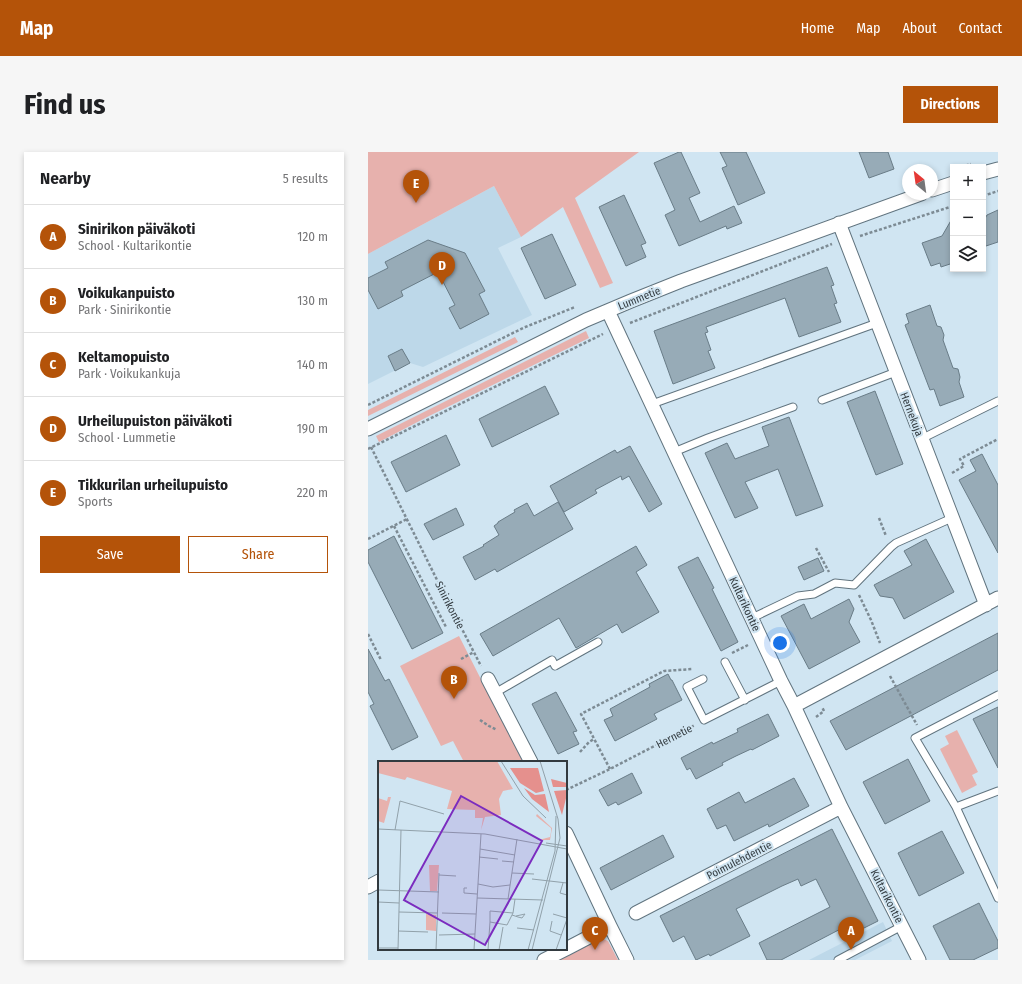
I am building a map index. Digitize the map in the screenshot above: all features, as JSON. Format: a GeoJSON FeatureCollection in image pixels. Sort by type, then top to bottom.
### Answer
{"type":"FeatureCollection","features":[{"type":"Feature","properties":{"kind":"street"},"geometry":{"type":"LineString","coordinates":[[986,172],[998,169]]}},
{"type":"Feature","properties":{"kind":"street"},"geometry":{"type":"LineString","coordinates":[[938,188],[950,184]]}},
{"type":"Feature","properties":{"kind":"street","name":"Lummetie"},"geometry":{"type":"LineString","coordinates":[[368,429],[569,328],[608,311],[681,281],[904,200]]}},
{"type":"Feature","properties":{"kind":"street","name":"Hernekuja"},"geometry":{"type":"LineString","coordinates":[[839,223],[986,605]]}},
{"type":"Feature","properties":{"kind":"street","name":"Kultarikontie"},"geometry":{"type":"LineString","coordinates":[[608,311],[841,807],[919,960]]}},
{"type":"Feature","properties":{"kind":"street"},"geometry":{"type":"LineString","coordinates":[[794,706],[998,598]]}},
{"type":"Feature","properties":{"kind":"street"},"geometry":{"type":"LineString","coordinates":[[488,679],[529,761]]}},
{"type":"Feature","properties":{"kind":"street","name":"Poimulehdentie"},"geometry":{"type":"LineString","coordinates":[[636,913],[841,807]]}},
{"type":"Feature","properties":{"kind":"street"},"geometry":{"type":"LineString","coordinates":[[567,835],[627,960]]}},
{"type":"Feature","properties":{"kind":"street"},"geometry":{"type":"LineString","coordinates":[[368,887],[378,882]]}},
{"type":"Feature","properties":{"kind":"street"},"geometry":{"type":"LineString","coordinates":[[567,948],[610,926]]}},
{"type":"Feature","properties":{"kind":"street"},"geometry":{"type":"LineString","coordinates":[[544,960],[564,950]]}},
{"type":"Feature","properties":{"kind":"lane"},"geometry":{"type":"LineString","coordinates":[[652,404],[877,323]]}},
{"type":"Feature","properties":{"kind":"lane"},"geometry":{"type":"LineString","coordinates":[[822,400],[896,372]]}},
{"type":"Feature","properties":{"kind":"lane"},"geometry":{"type":"LineString","coordinates":[[921,439],[998,401]]}},
{"type":"Feature","properties":{"kind":"lane"},"geometry":{"type":"LineString","coordinates":[[674,452],[793,407]]}},
{"type":"Feature","properties":{"kind":"lane"},"geometry":{"type":"LineString","coordinates":[[752,618],[798,596],[814,594],[835,583],[854,585],[896,543],[952,518]]}},
{"type":"Feature","properties":{"kind":"lane"},"geometry":{"type":"LineString","coordinates":[[495,693],[552,660],[555,666],[598,642]]}},
{"type":"Feature","properties":{"kind":"lane"},"geometry":{"type":"LineString","coordinates":[[725,662],[745,700]]}},
{"type":"Feature","properties":{"kind":"lane"},"geometry":{"type":"LineString","coordinates":[[703,679],[687,687],[704,720]]}},
{"type":"Feature","properties":{"kind":"lane","name":"Hernetie"},"geometry":{"type":"LineString","coordinates":[[704,720],[781,681]]}},
{"type":"Feature","properties":{"kind":"lane"},"geometry":{"type":"LineString","coordinates":[[998,695],[915,738],[956,807],[998,898]]}},
{"type":"Feature","properties":{"kind":"lane"},"geometry":{"type":"LineString","coordinates":[[956,807],[998,791]]}},
{"type":"Feature","properties":{"kind":"lane"},"geometry":{"type":"LineString","coordinates":[[838,960],[902,926]]}},
{"type":"Feature","properties":{"kind":"path"},"geometry":{"type":"LineString","coordinates":[[986,195],[998,191]]}},
{"type":"Feature","properties":{"kind":"path"},"geometry":{"type":"LineString","coordinates":[[370,448],[628,323],[845,239],[863,236],[950,207]]}},
{"type":"Feature","properties":{"kind":"path"},"geometry":{"type":"LineString","coordinates":[[948,475],[964,466],[960,459],[998,439]]}},
{"type":"Feature","properties":{"kind":"path","name":"Sinirikontie"},"geometry":{"type":"LineString","coordinates":[[370,448],[488,679]]}},
{"type":"Feature","properties":{"kind":"path"},"geometry":{"type":"LineString","coordinates":[[878,518],[891,547]]}},
{"type":"Feature","properties":{"kind":"path"},"geometry":{"type":"LineString","coordinates":[[368,539],[407,519]]}},
{"type":"Feature","properties":{"kind":"path"},"geometry":{"type":"LineString","coordinates":[[394,526],[446,627]]}},
{"type":"Feature","properties":{"kind":"path"},"geometry":{"type":"LineString","coordinates":[[816,548],[835,583]]}},
{"type":"Feature","properties":{"kind":"path"},"geometry":{"type":"LineString","coordinates":[[854,585],[871,620],[882,649]]}},
{"type":"Feature","properties":{"kind":"path"},"geometry":{"type":"LineString","coordinates":[[368,634],[381,660]]}},
{"type":"Feature","properties":{"kind":"path"},"geometry":{"type":"LineString","coordinates":[[730,654],[751,643]]}},
{"type":"Feature","properties":{"kind":"path"},"geometry":{"type":"LineString","coordinates":[[461,659],[474,652]]}},
{"type":"Feature","properties":{"kind":"path"},"geometry":{"type":"LineString","coordinates":[[610,769],[581,714],[664,671],[695,669]]}},
{"type":"Feature","properties":{"kind":"path"},"geometry":{"type":"LineString","coordinates":[[890,676],[911,716]]}},
{"type":"Feature","properties":{"kind":"path","name":"Hernetie"},"geometry":{"type":"LineString","coordinates":[[567,790],[704,720]]}},
{"type":"Feature","properties":{"kind":"path"},"geometry":{"type":"LineString","coordinates":[[580,752],[589,742],[594,739]]}},
{"type":"Feature","properties":{"kind":"shaded area"},"geometry":{"type":"Polygon","coordinates":[[[368,152],[639,152],[575,198],[613,283],[600,288],[563,207],[521,237],[494,186],[368,254],[368,152]]]}},
{"type":"Feature","properties":{"kind":"shaded area"},"geometry":{"type":"Polygon","coordinates":[[[494,186],[521,237],[498,248],[532,315],[423,367],[410,363],[368,384],[368,254],[494,186]]]}},
{"type":"Feature","properties":{"kind":"shaded area"},"geometry":{"type":"Polygon","coordinates":[[[586,331],[589,338],[379,442],[376,436],[586,331]]]}},
{"type":"Feature","properties":{"kind":"shaded area"},"geometry":{"type":"Polygon","coordinates":[[[515,337],[518,342],[368,416],[368,410],[515,337]]]}},
{"type":"Feature","properties":{"kind":"shaded area"},"geometry":{"type":"Polygon","coordinates":[[[459,636],[522,761],[463,761],[453,741],[441,746],[400,666],[459,636]]]}},
{"type":"Feature","properties":{"kind":"shaded area"},"geometry":{"type":"Polygon","coordinates":[[[957,730],[978,772],[972,775],[977,785],[962,793],[940,749],[949,744],[945,736],[957,730]]]}},
{"type":"Feature","properties":{"kind":"shaded area"},"geometry":{"type":"Polygon","coordinates":[[[883,922],[892,941],[855,960],[809,960],[883,922]]]}},
{"type":"Feature","properties":{"kind":"shaded area"},"geometry":{"type":"Polygon","coordinates":[[[601,938],[608,941],[618,960],[559,960],[601,938]]]}},
{"type":"Feature","properties":{"kind":"building"},"geometry":{"type":"Polygon","coordinates":[[[681,152],[700,193],[689,198],[700,222],[734,206],[742,223],[727,229],[726,226],[679,246],[665,215],[675,210],[654,163],[681,152]]]}},
{"type":"Feature","properties":{"kind":"building"},"geometry":{"type":"Polygon","coordinates":[[[720,152],[746,152],[765,193],[738,205],[722,168],[727,166],[720,152]]]}},
{"type":"Feature","properties":{"kind":"building"},"geometry":{"type":"Polygon","coordinates":[[[859,152],[888,152],[894,169],[869,178],[859,152]]]}},
{"type":"Feature","properties":{"kind":"building"},"geometry":{"type":"Polygon","coordinates":[[[624,195],[646,243],[641,245],[646,257],[626,266],[599,207],[624,195]]]}},
{"type":"Feature","properties":{"kind":"building"},"geometry":{"type":"Polygon","coordinates":[[[998,210],[998,242],[986,246],[986,217],[998,210]]]}},
{"type":"Feature","properties":{"kind":"building"},"geometry":{"type":"Polygon","coordinates":[[[950,222],[950,264],[941,267],[940,263],[931,266],[922,243],[942,236],[950,222]]]}},
{"type":"Feature","properties":{"kind":"building"},"geometry":{"type":"Polygon","coordinates":[[[552,234],[576,285],[545,299],[521,248],[552,234]]]}},
{"type":"Feature","properties":{"kind":"building"},"geometry":{"type":"Polygon","coordinates":[[[428,240],[465,253],[485,291],[479,294],[489,314],[460,329],[449,308],[455,305],[438,272],[401,291],[403,296],[378,309],[368,290],[368,278],[388,268],[385,262],[428,240]]]}},
{"type":"Feature","properties":{"kind":"building"},"geometry":{"type":"Polygon","coordinates":[[[827,267],[834,285],[831,286],[837,303],[834,304],[841,322],[799,337],[785,298],[706,327],[708,332],[705,333],[711,350],[708,351],[715,368],[673,384],[654,331],[827,267]]]}},
{"type":"Feature","properties":{"kind":"building"},"geometry":{"type":"Polygon","coordinates":[[[930,305],[937,326],[941,327],[944,335],[943,340],[953,368],[958,369],[960,377],[959,382],[964,397],[940,406],[934,389],[930,390],[905,325],[909,323],[906,314],[930,305]]]}},
{"type":"Feature","properties":{"kind":"building"},"geometry":{"type":"Polygon","coordinates":[[[402,349],[410,363],[395,371],[388,356],[402,349]]]}},
{"type":"Feature","properties":{"kind":"building"},"geometry":{"type":"Polygon","coordinates":[[[545,386],[559,414],[492,447],[479,419],[545,386]]]}},
{"type":"Feature","properties":{"kind":"building"},"geometry":{"type":"Polygon","coordinates":[[[875,391],[903,464],[876,475],[847,402],[875,391]]]}},
{"type":"Feature","properties":{"kind":"building"},"geometry":{"type":"Polygon","coordinates":[[[789,417],[823,506],[796,516],[778,469],[745,482],[758,508],[735,518],[705,453],[727,443],[735,459],[769,446],[762,427],[789,417]]]}},
{"type":"Feature","properties":{"kind":"building"},"geometry":{"type":"Polygon","coordinates":[[[446,435],[460,465],[406,492],[391,462],[446,435]]]}},
{"type":"Feature","properties":{"kind":"building"},"geometry":{"type":"Polygon","coordinates":[[[630,446],[662,504],[649,512],[629,476],[622,480],[621,476],[595,490],[597,493],[564,512],[550,486],[615,450],[617,453],[630,446]]]}},
{"type":"Feature","properties":{"kind":"building"},"geometry":{"type":"Polygon","coordinates":[[[982,454],[998,485],[998,553],[959,480],[976,471],[970,460],[982,454]]]}},
{"type":"Feature","properties":{"kind":"building"},"geometry":{"type":"Polygon","coordinates":[[[558,502],[573,529],[497,572],[495,569],[475,580],[463,557],[484,546],[483,545],[499,535],[494,526],[498,522],[515,512],[514,510],[527,503],[534,516],[558,502]]]}},
{"type":"Feature","properties":{"kind":"building"},"geometry":{"type":"Polygon","coordinates":[[[456,508],[464,525],[433,540],[424,524],[456,508]]]}},
{"type":"Feature","properties":{"kind":"building"},"geometry":{"type":"Polygon","coordinates":[[[394,536],[443,633],[412,649],[368,562],[368,550],[394,536]]]}},
{"type":"Feature","properties":{"kind":"building"},"geometry":{"type":"Polygon","coordinates":[[[926,539],[954,592],[904,619],[893,598],[880,596],[874,585],[912,565],[904,551],[926,539]]]}},
{"type":"Feature","properties":{"kind":"building"},"geometry":{"type":"Polygon","coordinates":[[[636,546],[647,565],[636,572],[659,612],[622,633],[617,624],[576,648],[559,618],[493,656],[480,634],[636,546]]]}},
{"type":"Feature","properties":{"kind":"building"},"geometry":{"type":"Polygon","coordinates":[[[698,557],[714,588],[712,589],[738,642],[721,651],[678,567],[698,557]]]}},
{"type":"Feature","properties":{"kind":"building"},"geometry":{"type":"Polygon","coordinates":[[[818,558],[824,571],[804,580],[798,567],[818,558]]]}},
{"type":"Feature","properties":{"kind":"building"},"geometry":{"type":"Polygon","coordinates":[[[849,599],[854,609],[849,622],[860,642],[809,669],[781,616],[804,604],[811,619],[849,599]]]}},
{"type":"Feature","properties":{"kind":"building"},"geometry":{"type":"Polygon","coordinates":[[[998,633],[998,670],[846,750],[830,721],[998,633]]]}},
{"type":"Feature","properties":{"kind":"building"},"geometry":{"type":"Polygon","coordinates":[[[368,649],[385,681],[389,679],[418,737],[392,750],[370,706],[374,704],[368,692],[368,649]]]}},
{"type":"Feature","properties":{"kind":"building"},"geometry":{"type":"Polygon","coordinates":[[[668,674],[682,700],[654,714],[657,719],[615,741],[604,720],[613,716],[610,709],[650,687],[649,684],[668,674]]]}},
{"type":"Feature","properties":{"kind":"building"},"geometry":{"type":"Polygon","coordinates":[[[556,692],[577,731],[573,732],[579,744],[558,754],[532,704],[556,692]]]}},
{"type":"Feature","properties":{"kind":"building"},"geometry":{"type":"Polygon","coordinates":[[[998,707],[998,768],[973,719],[998,707]]]}},
{"type":"Feature","properties":{"kind":"building"},"geometry":{"type":"Polygon","coordinates":[[[768,714],[779,736],[722,763],[723,765],[696,779],[690,768],[687,770],[681,758],[712,742],[713,744],[738,732],[737,729],[768,714]]]}},
{"type":"Feature","properties":{"kind":"building"},"geometry":{"type":"Polygon","coordinates":[[[908,759],[930,801],[885,824],[863,782],[908,759]]]}},
{"type":"Feature","properties":{"kind":"building"},"geometry":{"type":"Polygon","coordinates":[[[632,773],[642,793],[618,805],[616,802],[608,806],[599,790],[632,773]]]}},
{"type":"Feature","properties":{"kind":"building"},"geometry":{"type":"Polygon","coordinates":[[[794,778],[809,806],[769,827],[768,824],[734,841],[726,825],[717,829],[707,809],[739,792],[745,803],[794,778]]]}},
{"type":"Feature","properties":{"kind":"building"},"geometry":{"type":"Polygon","coordinates":[[[832,829],[878,921],[856,932],[852,923],[781,960],[767,960],[759,943],[830,907],[816,879],[801,886],[798,879],[736,909],[750,936],[710,956],[709,954],[696,960],[684,936],[673,942],[660,916],[832,829]]]}},
{"type":"Feature","properties":{"kind":"building"},"geometry":{"type":"Polygon","coordinates":[[[942,831],[964,873],[919,896],[898,853],[942,831]]]}},
{"type":"Feature","properties":{"kind":"building"},"geometry":{"type":"Polygon","coordinates":[[[663,835],[674,857],[611,890],[600,868],[663,835]]]}},
{"type":"Feature","properties":{"kind":"building"},"geometry":{"type":"Polygon","coordinates":[[[979,903],[998,941],[998,948],[973,960],[950,960],[933,926],[979,903]]]}},
{"type":"Feature","properties":{"kind":"place","name":"Tikkurilan urheilupuisto"},"geometry":{"type":"Point","coordinates":[416,203]}},
{"type":"Feature","properties":{"kind":"place","name":"Urheilupuiston päiväkoti"},"geometry":{"type":"Point","coordinates":[442,285]}},
{"type":"Feature","properties":{"kind":"place","name":"Voikukanpuisto"},"geometry":{"type":"Point","coordinates":[454,699]}},
{"type":"Feature","properties":{"kind":"place","name":"Keltamopuisto"},"geometry":{"type":"Point","coordinates":[595,950]}},
{"type":"Feature","properties":{"kind":"place","name":"Sinirikon päiväkoti"},"geometry":{"type":"Point","coordinates":[851,950]}}]}
